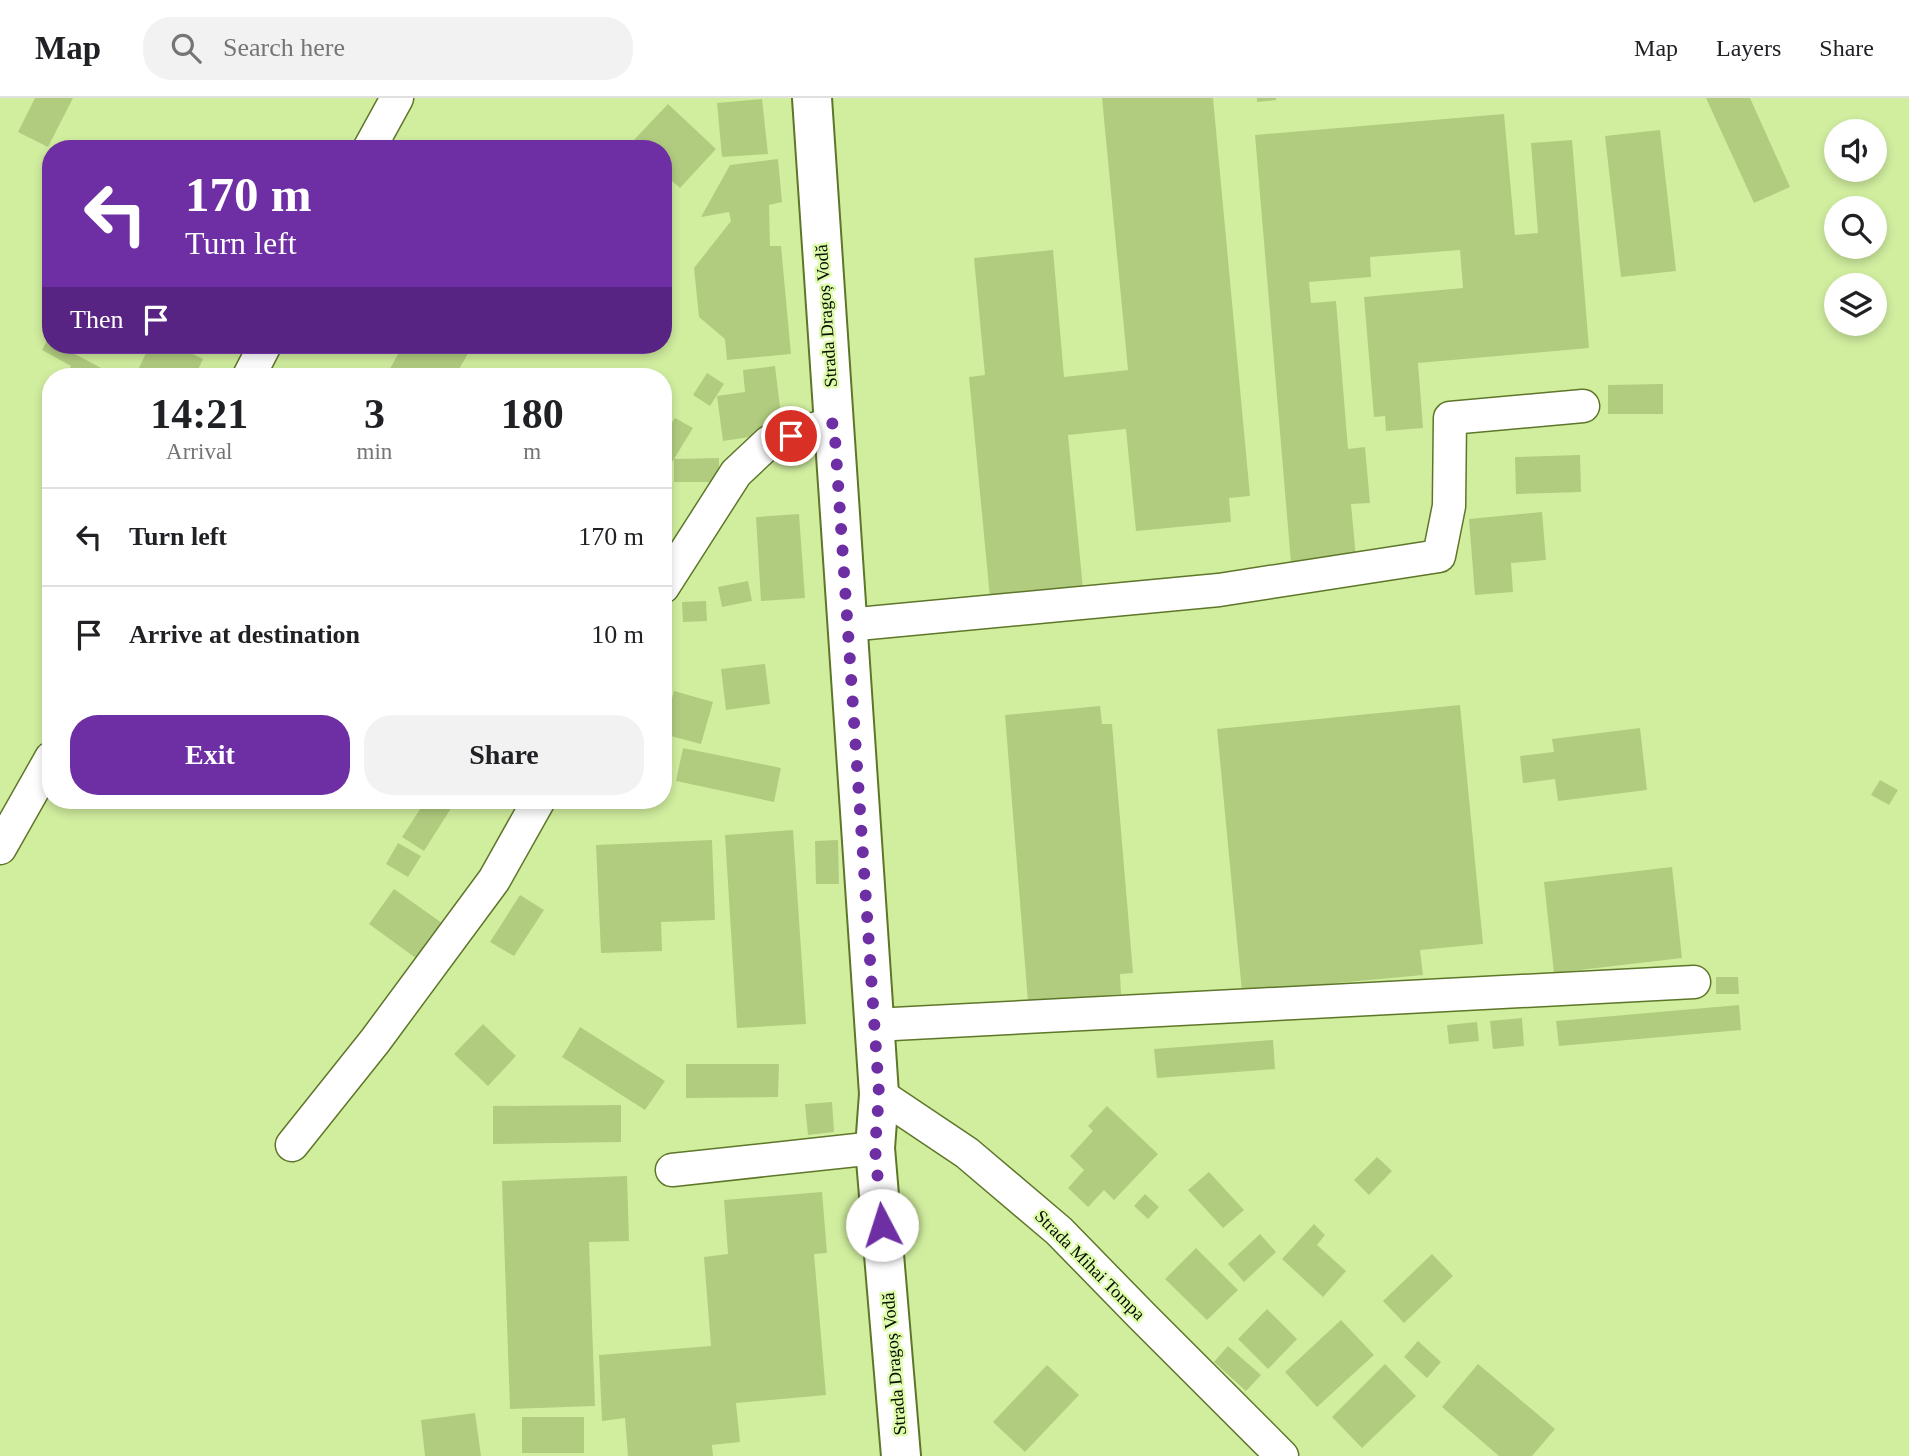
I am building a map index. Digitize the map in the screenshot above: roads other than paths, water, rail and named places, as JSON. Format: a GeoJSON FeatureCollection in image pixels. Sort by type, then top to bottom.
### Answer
{"type":"FeatureCollection","features":[{"type":"Feature","properties":{"kind":"main road","name":"Strada Dragoș Vodă"},"geometry":{"type":"LineString","coordinates":[[812,98],[879,1094],[875,1148],[901,1456]]}},
{"type":"Feature","properties":{"kind":"street"},"geometry":{"type":"LineString","coordinates":[[374,140],[397,98]]}},
{"type":"Feature","properties":{"kind":"street"},"geometry":{"type":"LineString","coordinates":[[847,625],[1219,590],[1439,556],[1449,506],[1450,418],[1583,406]]}},
{"type":"Feature","properties":{"kind":"street"},"geometry":{"type":"LineString","coordinates":[[672,573],[736,473],[769,442],[834,423]]}},
{"type":"Feature","properties":{"kind":"street"},"geometry":{"type":"LineString","coordinates":[[0,848],[42,774]]}},
{"type":"Feature","properties":{"kind":"street"},"geometry":{"type":"LineString","coordinates":[[292,1145],[375,1041],[494,880],[534,809]]}},
{"type":"Feature","properties":{"kind":"street"},"geometry":{"type":"LineString","coordinates":[[874,1025],[1694,982]]}},
{"type":"Feature","properties":{"kind":"street","name":"Strada Mihai Tompa"},"geometry":{"type":"LineString","coordinates":[[879,1094],[967,1153],[1059,1231],[1282,1456]]}},
{"type":"Feature","properties":{"kind":"street"},"geometry":{"type":"LineString","coordinates":[[672,1170],[875,1148]]}}]}
